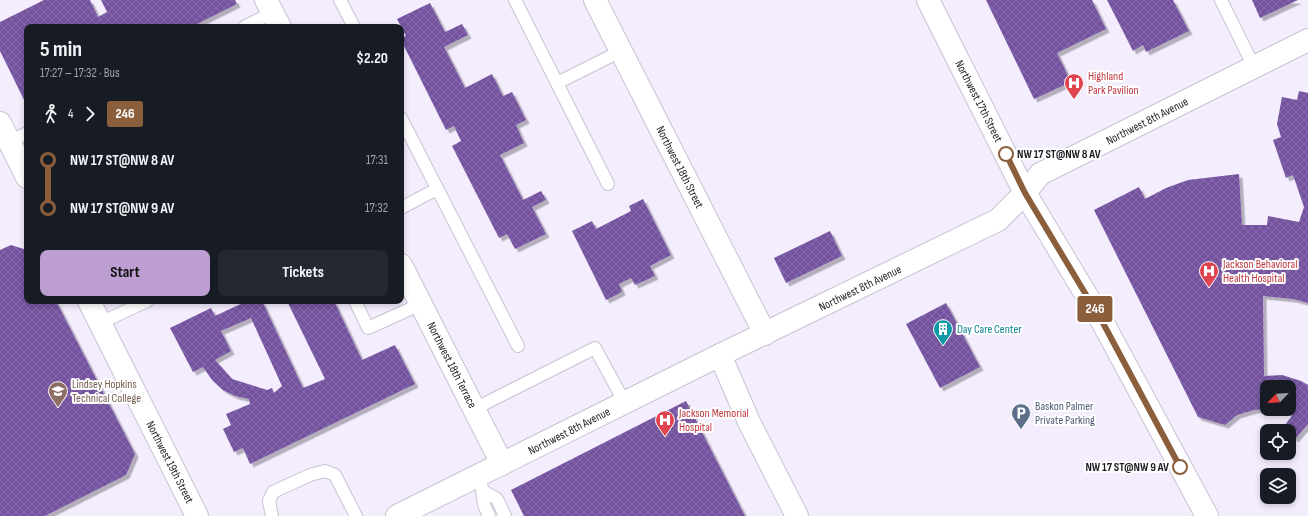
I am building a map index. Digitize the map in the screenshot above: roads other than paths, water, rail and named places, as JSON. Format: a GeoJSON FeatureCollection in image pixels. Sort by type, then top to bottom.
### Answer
{"type":"FeatureCollection","features":[{"type":"Feature","properties":{"kind":"street","name":"Northwest 18th Street"},"geometry":{"type":"LineString","coordinates":[[595,0],[765,334]]}},
{"type":"Feature","properties":{"kind":"street","name":"Northwest 17th Street"},"geometry":{"type":"LineString","coordinates":[[928,0],[1025,193],[1103,323],[1207,516]]}},
{"type":"Feature","properties":{"kind":"street","name":"Northwest 8th Avenue"},"geometry":{"type":"LineString","coordinates":[[397,516],[481,483],[502,464],[720,355],[998,220],[1025,193],[1040,174],[1308,40]]}},
{"type":"Feature","properties":{"kind":"street"},"geometry":{"type":"LineString","coordinates":[[12,133],[24,168]]}},
{"type":"Feature","properties":{"kind":"street","name":"Northwest 18th Terrace"},"geometry":{"type":"LineString","coordinates":[[404,271],[502,464]]}},
{"type":"Feature","properties":{"kind":"street","name":"Northwest 19th Street"},"geometry":{"type":"LineString","coordinates":[[90,304],[196,516]]}},
{"type":"Feature","properties":{"kind":"street"},"geometry":{"type":"LineString","coordinates":[[720,355],[749,422],[797,516]]}},
{"type":"Feature","properties":{"kind":"lane"},"geometry":{"type":"LineString","coordinates":[[340,0],[352,24]]}},
{"type":"Feature","properties":{"kind":"lane"},"geometry":{"type":"LineString","coordinates":[[515,0],[608,184]]}},
{"type":"Feature","properties":{"kind":"lane"},"geometry":{"type":"LineString","coordinates":[[1221,0],[1254,67]]}},
{"type":"Feature","properties":{"kind":"lane"},"geometry":{"type":"LineString","coordinates":[[250,24],[273,13]]}},
{"type":"Feature","properties":{"kind":"lane"},"geometry":{"type":"LineString","coordinates":[[557,83],[621,51]]}},
{"type":"Feature","properties":{"kind":"lane"},"geometry":{"type":"LineString","coordinates":[[404,124],[518,346]]}},
{"type":"Feature","properties":{"kind":"lane"},"geometry":{"type":"LineString","coordinates":[[404,206],[437,189]]}},
{"type":"Feature","properties":{"kind":"lane"},"geometry":{"type":"LineString","coordinates":[[100,323],[141,304]]}},
{"type":"Feature","properties":{"kind":"lane"},"geometry":{"type":"LineString","coordinates":[[356,304],[368,328],[421,304]]}},
{"type":"Feature","properties":{"kind":"lane"},"geometry":{"type":"LineString","coordinates":[[474,409],[595,348],[625,403]]}},
{"type":"Feature","properties":{"kind":"lane"},"geometry":{"type":"LineString","coordinates":[[272,516],[269,501],[273,492],[310,475],[325,471],[335,475],[356,516]]}},
{"type":"Feature","properties":{"kind":"lane"},"geometry":{"type":"LineString","coordinates":[[481,483],[484,505],[490,516]]}},
{"type":"Feature","properties":{"kind":"lane"},"geometry":{"type":"LineString","coordinates":[[481,483],[497,500],[505,516]]}},
{"type":"Feature","properties":{"kind":"place","name":"Highland Park Pavilion"},"geometry":{"type":"Point","coordinates":[1074,100]}},
{"type":"Feature","properties":{"kind":"place","name":"NW 17 ST@NW 8 AV"},"geometry":{"type":"Point","coordinates":[1006,154]}},
{"type":"Feature","properties":{"kind":"place","name":"Jackson Behavioral Health Hospital"},"geometry":{"type":"Point","coordinates":[1209,288]}},
{"type":"Feature","properties":{"kind":"place","name":"Day Care Center"},"geometry":{"type":"Point","coordinates":[943,346]}},
{"type":"Feature","properties":{"kind":"place","name":"Lindsey Hopkins Technical College"},"geometry":{"type":"Point","coordinates":[58,408]}},
{"type":"Feature","properties":{"kind":"place","name":"Baskon Palmer Private Parking"},"geometry":{"type":"Point","coordinates":[1021,430]}},
{"type":"Feature","properties":{"kind":"place","name":"Jackson Memorial Hospital"},"geometry":{"type":"Point","coordinates":[665,437]}},
{"type":"Feature","properties":{"kind":"place","name":"NW 17 ST@NW 9 AV"},"geometry":{"type":"Point","coordinates":[1180,467]}}]}
